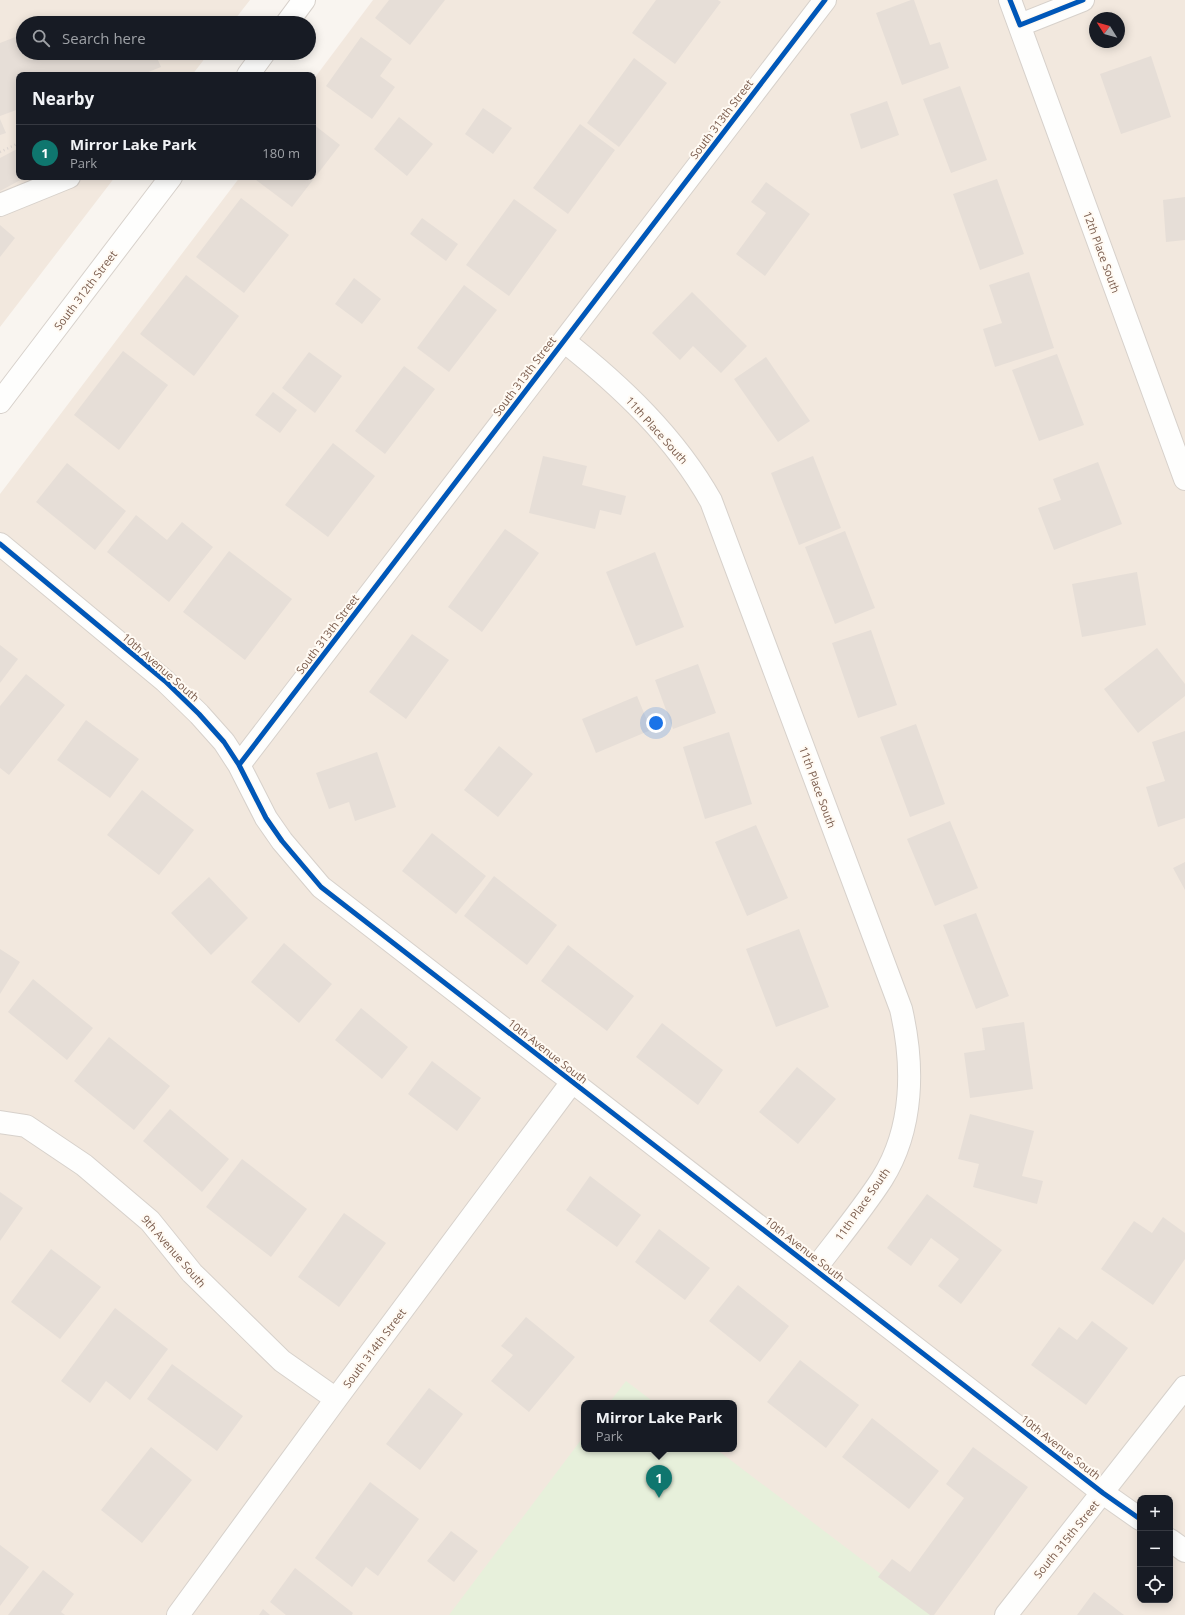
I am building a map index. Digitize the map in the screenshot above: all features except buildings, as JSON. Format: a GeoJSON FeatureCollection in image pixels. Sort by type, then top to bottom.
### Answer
{"type":"FeatureCollection","features":[{"type":"Feature","properties":{"kind":"street"},"geometry":{"type":"LineString","coordinates":[[292,16],[304,0]]}},
{"type":"Feature","properties":{"kind":"street","name":"South 313th Street"},"geometry":{"type":"LineString","coordinates":[[239,765],[825,0]]}},
{"type":"Feature","properties":{"kind":"street","name":"12th Place South"},"geometry":{"type":"LineString","coordinates":[[1010,0],[1185,479]]}},
{"type":"Feature","properties":{"kind":"street"},"geometry":{"type":"LineString","coordinates":[[1020,25],[1083,0]]}},
{"type":"Feature","properties":{"kind":"street"},"geometry":{"type":"LineString","coordinates":[[250,72],[259,60]]}},
{"type":"Feature","properties":{"kind":"street"},"geometry":{"type":"LineString","coordinates":[[0,205],[62,180]]}},
{"type":"Feature","properties":{"kind":"street","name":"South 312th Street"},"geometry":{"type":"LineString","coordinates":[[0,402],[168,180]]}},
{"type":"Feature","properties":{"kind":"street","name":"11th Place South"},"geometry":{"type":"LineString","coordinates":[[564,341],[613,383],[652,422],[679,452],[696,475],[711,501],[901,1008],[908,1038],[910,1062],[909,1094],[904,1126],[894,1154],[882,1178],[815,1269]]}},
{"type":"Feature","properties":{"kind":"street","name":"10th Avenue South"},"geometry":{"type":"LineString","coordinates":[[0,544],[165,681],[199,714],[224,742],[239,765],[266,818],[282,841],[321,887],[1103,1493],[1137,1517]]}},
{"type":"Feature","properties":{"kind":"street","name":"South 314th Street"},"geometry":{"type":"LineString","coordinates":[[178,1615],[336,1398],[572,1082]]}},
{"type":"Feature","properties":{"kind":"street","name":"9th Avenue South"},"geometry":{"type":"LineString","coordinates":[[0,1122],[26,1126],[84,1165],[150,1221],[192,1273],[271,1351],[282,1361],[336,1398]]}},
{"type":"Feature","properties":{"kind":"street","name":"South 315th Street"},"geometry":{"type":"LineString","coordinates":[[1006,1615],[1185,1387]]}},
{"type":"Feature","properties":{"kind":"street"},"geometry":{"type":"LineString","coordinates":[[1173,1542],[1185,1551]]}},
{"type":"Feature","properties":{"kind":"path"},"geometry":{"type":"LineString","coordinates":[[0,152],[16,144]]}},
{"type":"Feature","properties":{"kind":"shaded area"},"geometry":{"type":"Polygon","coordinates":[[[0,0],[250,0],[237,16],[16,16],[16,60],[204,60],[194,72],[16,72],[16,180],[113,180],[0,327],[0,0]]]}},
{"type":"Feature","properties":{"kind":"shaded area"},"geometry":{"type":"Polygon","coordinates":[[[373,0],[1185,0],[1185,1615],[0,1615],[0,494],[238,180],[316,180],[316,76],[373,0]]]}},
{"type":"Feature","properties":{"kind":"green space"},"geometry":{"type":"Polygon","coordinates":[[[626,1381],[651,1400],[611,1400],[626,1381]]]}},
{"type":"Feature","properties":{"kind":"green space"},"geometry":{"type":"Polygon","coordinates":[[[581,1440],[581,1452],[720,1452],[935,1615],[449,1615],[581,1440]]]}},
{"type":"Feature","properties":{"kind":"cycle path"},"geometry":{"type":"LineString","coordinates":[[239,765],[825,0]]}},
{"type":"Feature","properties":{"kind":"cycle path"},"geometry":{"type":"LineString","coordinates":[[1010,0],[1020,25],[1083,0]]}},
{"type":"Feature","properties":{"kind":"cycle path"},"geometry":{"type":"LineString","coordinates":[[0,544],[165,681],[199,714],[224,742],[239,765],[266,818],[282,841],[321,887],[1103,1493],[1137,1517]]}},
{"type":"Feature","properties":{"kind":"place","name":"Mirror Lake Park"},"geometry":{"type":"Point","coordinates":[659,1498]}}]}
